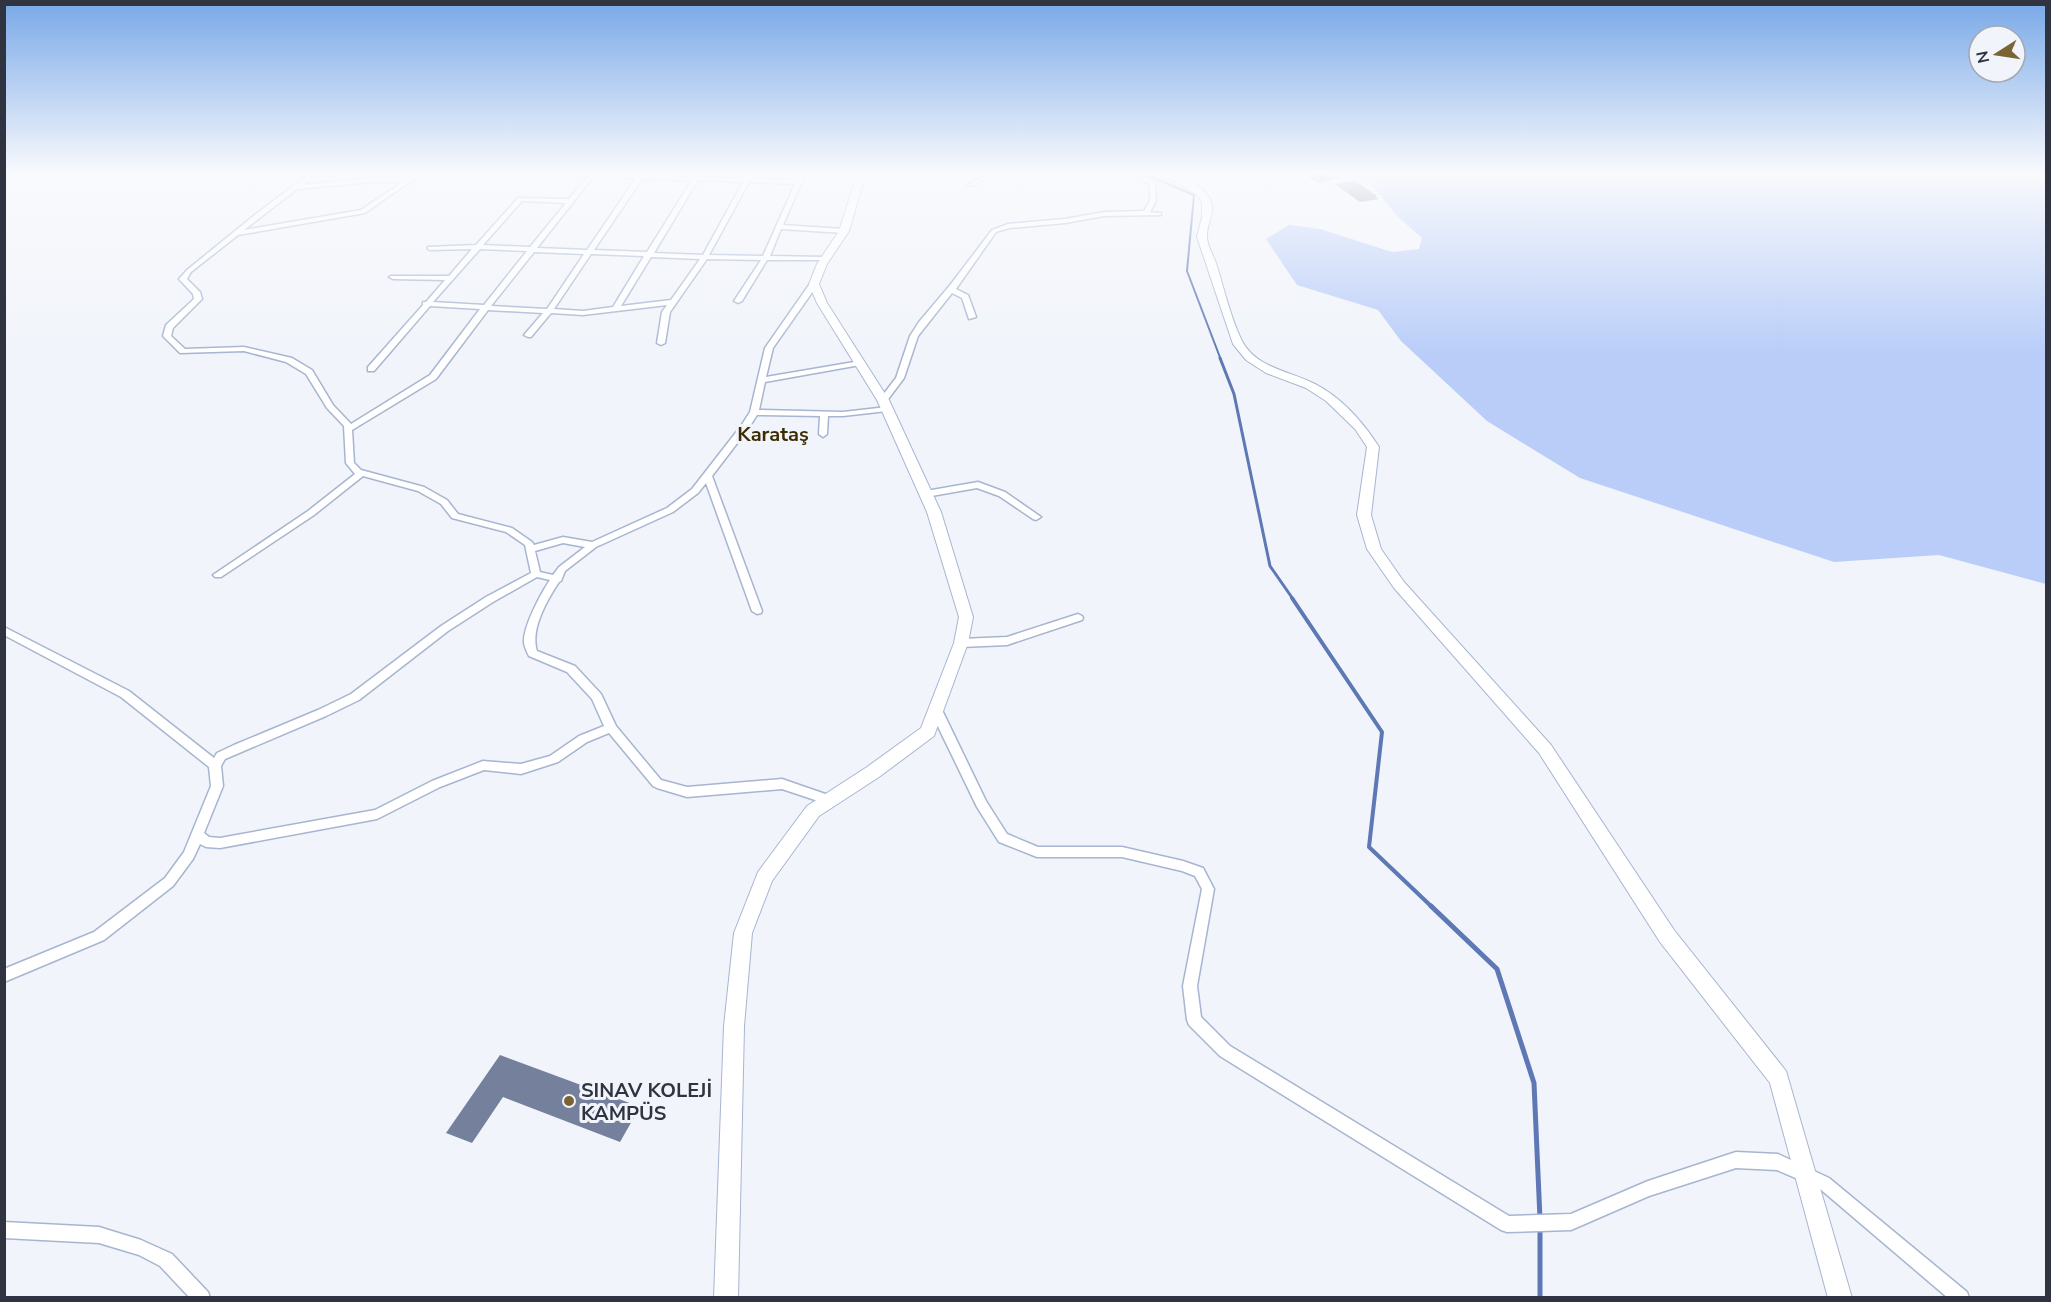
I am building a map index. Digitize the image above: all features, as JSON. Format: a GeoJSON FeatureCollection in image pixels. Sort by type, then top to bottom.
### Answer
{"type":"FeatureCollection","features":[{"type":"Feature","properties":{"kind":"street"},"geometry":{"type":"LineString","coordinates":[[235,233],[189,271],[183,279],[197,294],[198,299],[169,327],[167,336],[183,351],[244,350],[288,360],[309,372],[348,429],[350,463],[361,473],[421,489],[444,502],[455,516],[509,530],[529,544],[536,574]]}},
{"type":"Feature","properties":{"kind":"street"},"geometry":{"type":"LineString","coordinates":[[371,369],[489,233]]}},
{"type":"Feature","properties":{"kind":"street"},"geometry":{"type":"LineString","coordinates":[[348,429],[433,377],[545,233]]}},
{"type":"Feature","properties":{"kind":"street"},"geometry":{"type":"LineString","coordinates":[[528,335],[550,309],[602,233]]}},
{"type":"Feature","properties":{"kind":"street"},"geometry":{"type":"LineString","coordinates":[[616,308],[663,233]]}},
{"type":"Feature","properties":{"kind":"street"},"geometry":{"type":"LineString","coordinates":[[661,343],[666,312],[705,257],[718,233]]}},
{"type":"Feature","properties":{"kind":"street"},"geometry":{"type":"LineString","coordinates":[[738,301],[766,257],[776,233]]}},
{"type":"Feature","properties":{"kind":"street"},"geometry":{"type":"LineString","coordinates":[[830,800],[782,784],[687,792],[657,783],[611,728],[597,697],[571,669],[533,653],[529,642],[534,622],[546,594],[558,579],[562,569],[593,545],[670,510],[695,491],[754,412],[769,348],[814,284],[825,259],[843,233]]}},
{"type":"Feature","properties":{"kind":"street"},"geometry":{"type":"LineString","coordinates":[[885,404],[900,378],[914,336],[993,233]]}},
{"type":"Feature","properties":{"kind":"street"},"geometry":{"type":"LineString","coordinates":[[1203,233],[1202,237],[1237,342],[1250,358],[1270,370],[1310,386],[1330,399],[1360,427],[1373,447],[1364,515],[1374,549],[1399,585],[1545,749],[1667,936],[1779,1078],[1840,1298]]}},
{"type":"Feature","properties":{"kind":"street"},"geometry":{"type":"LineString","coordinates":[[430,248],[476,247],[705,257],[825,259]]}},
{"type":"Feature","properties":{"kind":"street"},"geometry":{"type":"LineString","coordinates":[[393,277],[449,278]]}},
{"type":"Feature","properties":{"kind":"street"},"geometry":{"type":"LineString","coordinates":[[726,1298],[734,1026],[743,933],[764,877],[813,811],[928,732],[961,643],[966,617],[934,512],[885,404],[822,303],[814,284]]}},
{"type":"Feature","properties":{"kind":"street"},"geometry":{"type":"LineString","coordinates":[[951,289],[965,297],[972,316]]}},
{"type":"Feature","properties":{"kind":"street"},"geometry":{"type":"LineString","coordinates":[[426,304],[550,309],[583,313],[674,302]]}},
{"type":"Feature","properties":{"kind":"street"},"geometry":{"type":"LineString","coordinates":[[761,380],[860,363]]}},
{"type":"Feature","properties":{"kind":"street"},"geometry":{"type":"LineString","coordinates":[[754,412],[824,414],[885,404]]}},
{"type":"Feature","properties":{"kind":"street"},"geometry":{"type":"LineString","coordinates":[[824,414],[824,434]]}},
{"type":"Feature","properties":{"kind":"street"},"geometry":{"type":"LineString","coordinates":[[218,575],[295,524],[361,473]]}},
{"type":"Feature","properties":{"kind":"street"},"geometry":{"type":"LineString","coordinates":[[706,475],[757,610]]}},
{"type":"Feature","properties":{"kind":"street"},"geometry":{"type":"LineString","coordinates":[[926,494],[978,484],[1002,494],[1036,517]]}},
{"type":"Feature","properties":{"kind":"street"},"geometry":{"type":"LineString","coordinates":[[531,549],[563,540],[593,545]]}},
{"type":"Feature","properties":{"kind":"street"},"geometry":{"type":"LineString","coordinates":[[4,976],[99,936],[169,882],[189,855],[217,786],[215,765],[221,756],[301,723],[357,696],[458,618],[536,574],[558,579]]}},
{"type":"Feature","properties":{"kind":"street"},"geometry":{"type":"LineString","coordinates":[[961,643],[1007,641],[1078,618]]}},
{"type":"Feature","properties":{"kind":"street"},"geometry":{"type":"LineString","coordinates":[[4,630],[26,639],[57,659],[125,694],[215,765]]}},
{"type":"Feature","properties":{"kind":"street"},"geometry":{"type":"LineString","coordinates":[[936,710],[981,804],[1003,838],[1037,852],[1122,852],[1199,872],[1208,889],[1190,986],[1194,1020],[1226,1051],[1507,1224],[1571,1222],[1648,1189],[1736,1160],[1778,1162],[1824,1183],[1961,1298]]}},
{"type":"Feature","properties":{"kind":"street"},"geometry":{"type":"LineString","coordinates":[[197,835],[206,842],[220,843],[377,814],[436,784],[483,765],[521,769],[555,759],[583,739],[611,728]]}},
{"type":"Feature","properties":{"kind":"street"},"geometry":{"type":"LineString","coordinates":[[4,1230],[99,1235],[141,1248],[166,1260],[202,1298]]}},
{"type":"Feature","properties":{"kind":"shaded area"},"geometry":{"type":"Polygon","coordinates":[[[1276,233],[1332,233],[1392,252],[1419,249],[1422,238],[1416,233],[2046,233],[2046,584],[1939,555],[1834,562],[1580,478],[1487,421],[1401,341],[1378,310],[1297,285],[1266,239],[1276,233]]]}},
{"type":"Feature","properties":{"kind":"building","name":"SINAV KOLEJİ KAMPÜS"},"geometry":{"type":"Polygon","coordinates":[[[500,1055],[635,1105],[636,1114],[620,1142],[503,1097],[472,1143],[446,1133],[500,1055]]]}},
{"type":"Feature","properties":{"kind":"waterway"},"geometry":{"type":"LineString","coordinates":[[1191,233],[1187,271],[1221,360]]}},
{"type":"Feature","properties":{"kind":"waterway"},"geometry":{"type":"LineString","coordinates":[[1220,358],[1234,394],[1270,566],[1293,599]]}},
{"type":"Feature","properties":{"kind":"waterway"},"geometry":{"type":"LineString","coordinates":[[1292,598],[1382,732],[1369,847],[1432,907]]}},
{"type":"Feature","properties":{"kind":"waterway"},"geometry":{"type":"LineString","coordinates":[[1431,906],[1497,969],[1534,1083],[1540,1219]]}},
{"type":"Feature","properties":{"kind":"waterway"},"geometry":{"type":"LineString","coordinates":[[1540,1226],[1540,1298]]}},
{"type":"Feature","properties":{"kind":"place","name":"SINAV KOLEJİ KAMPÜS"},"geometry":{"type":"Point","coordinates":[569,1101]}},
{"type":"Feature","properties":{"kind":"district","name":"Karataş"},"geometry":{"type":"Point","coordinates":[773,434]}}]}
